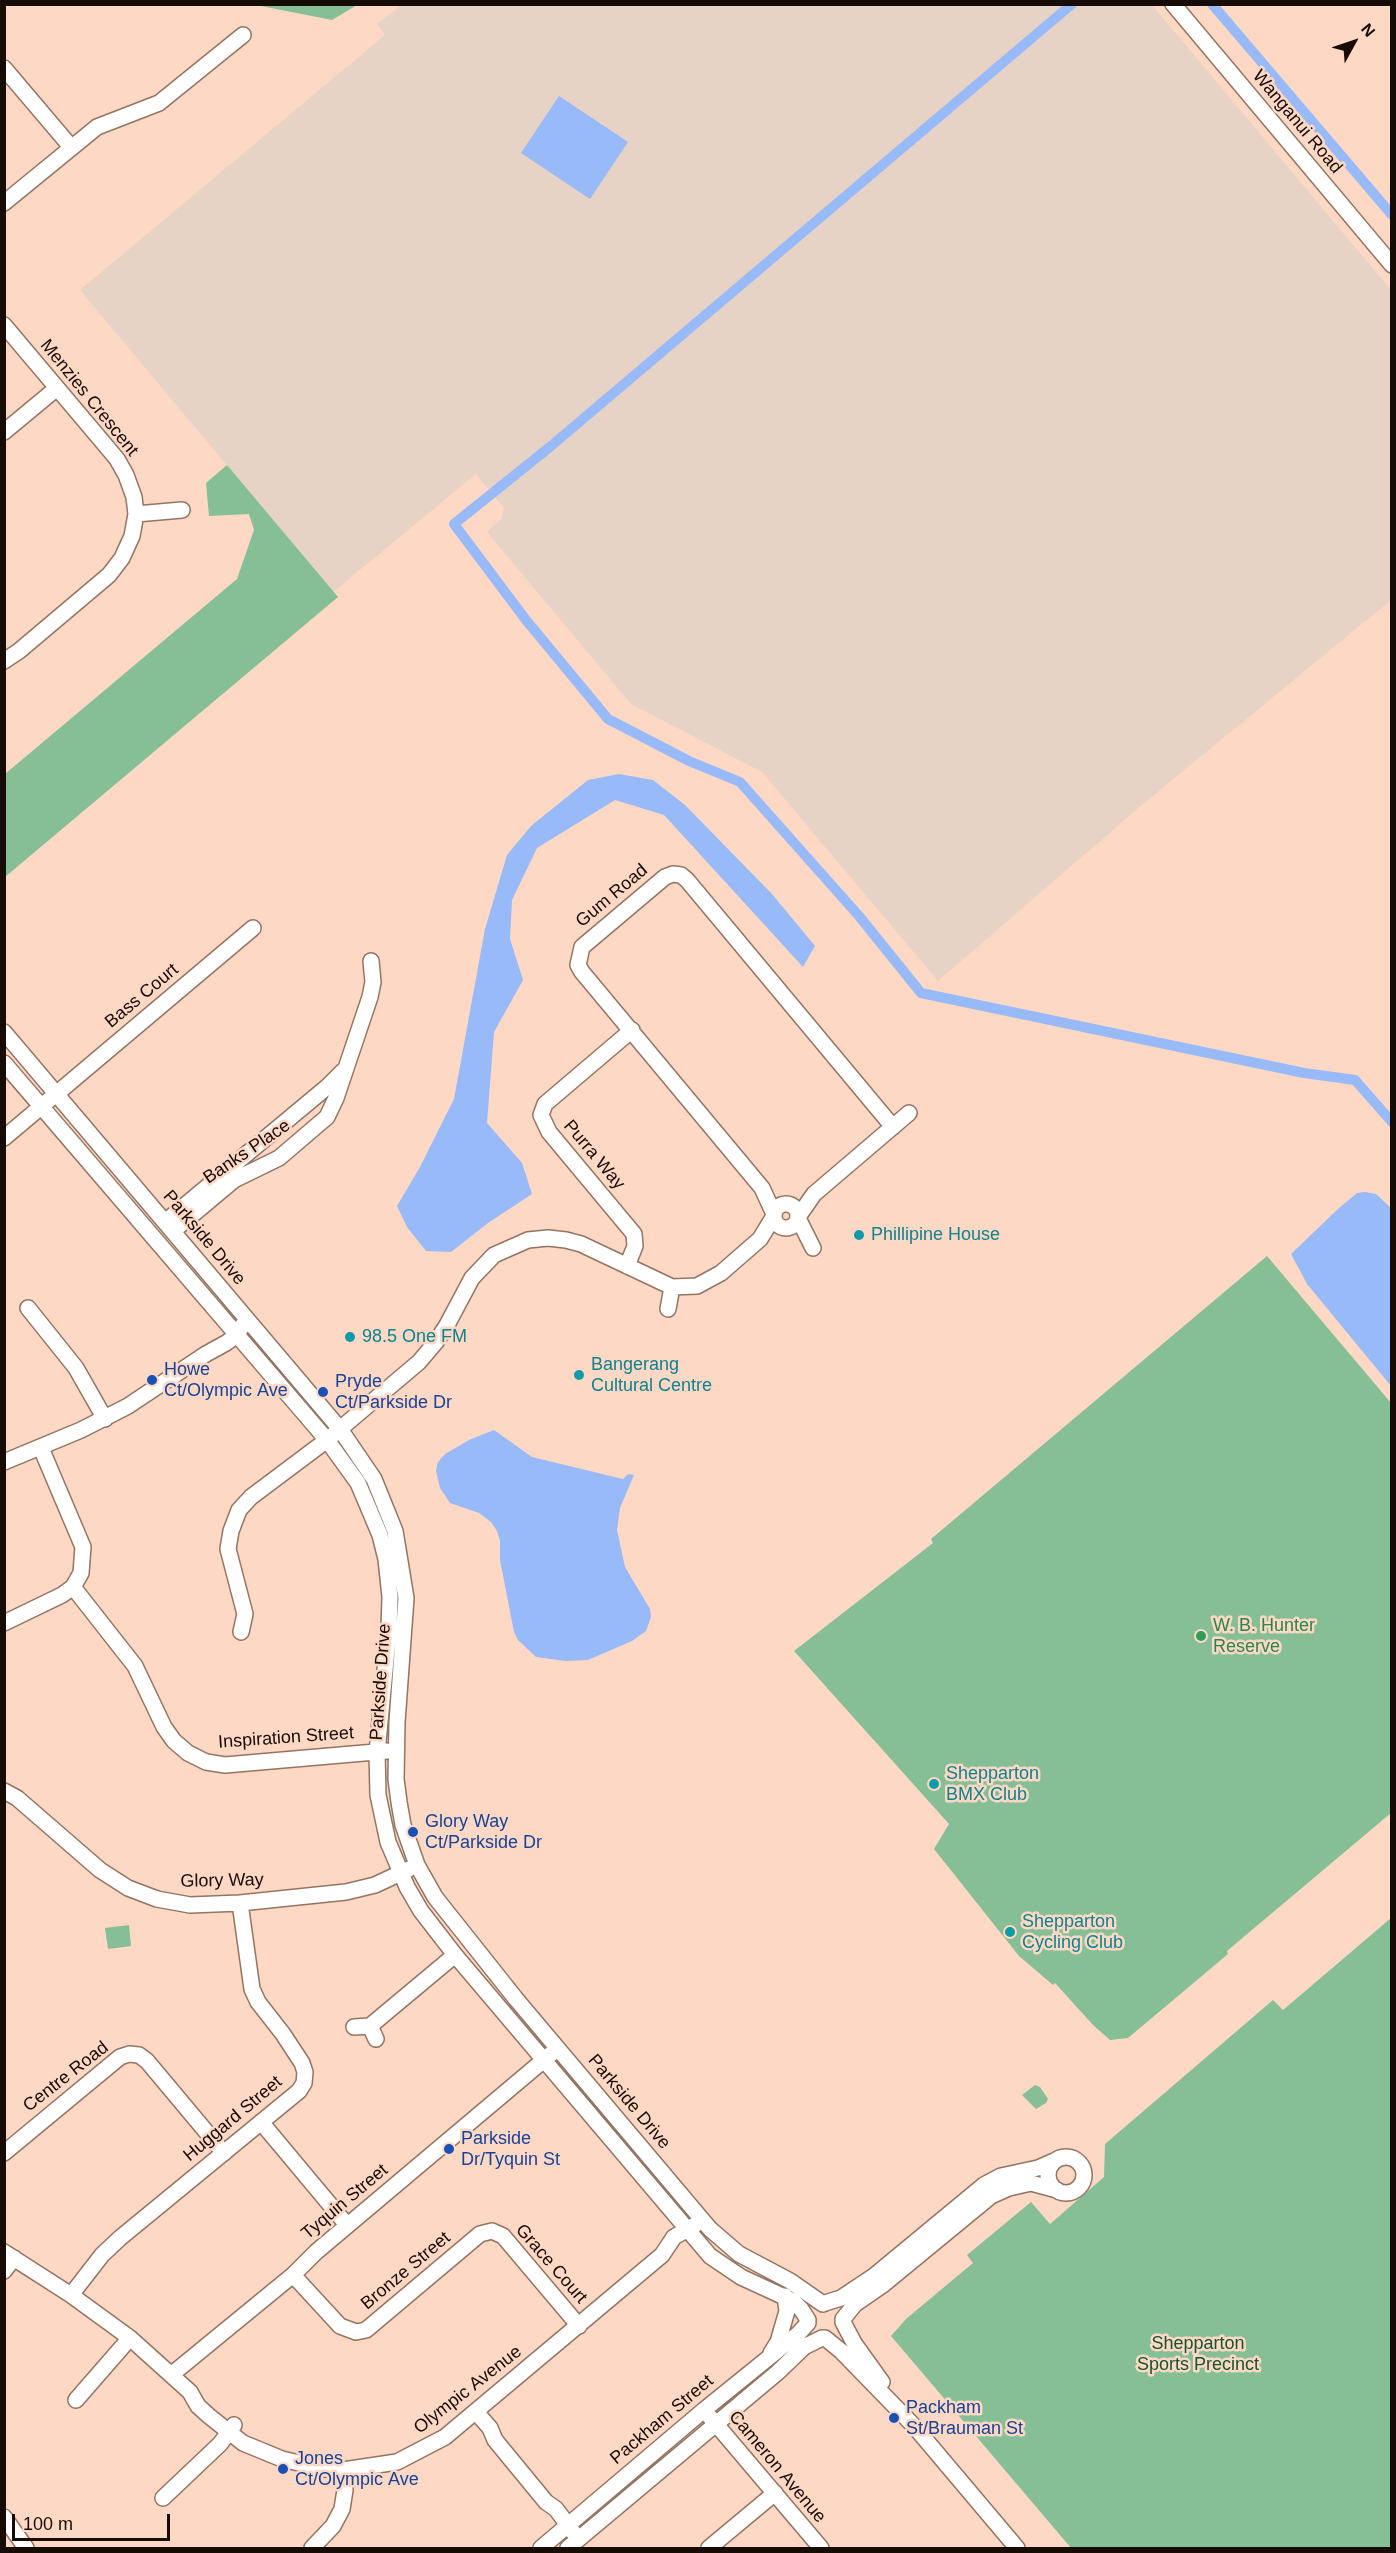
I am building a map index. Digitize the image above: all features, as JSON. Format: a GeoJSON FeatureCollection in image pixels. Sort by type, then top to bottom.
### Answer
{"type":"FeatureCollection","features":[{"type":"Feature","properties":{"kind":"street","name":"Wanganui Road"},"geometry":{"type":"LineString","coordinates":[[1173,4],[1392,266]]}},
{"type":"Feature","properties":{"kind":"street"},"geometry":{"type":"LineString","coordinates":[[4,203],[97,127],[159,103],[243,35]]}},
{"type":"Feature","properties":{"kind":"street"},"geometry":{"type":"LineString","coordinates":[[4,68],[71,147]]}},
{"type":"Feature","properties":{"kind":"street","name":"Menzies Crescent"},"geometry":{"type":"LineString","coordinates":[[4,325],[117,459],[134,497],[136,514],[132,536],[122,558],[110,575],[4,661]]}},
{"type":"Feature","properties":{"kind":"street"},"geometry":{"type":"LineString","coordinates":[[4,432],[57,388]]}},
{"type":"Feature","properties":{"kind":"street"},"geometry":{"type":"LineString","coordinates":[[136,514],[182,510]]}},
{"type":"Feature","properties":{"kind":"street","name":"Gum Road"},"geometry":{"type":"LineString","coordinates":[[774,1215],[762,1188],[578,965],[578,956],[582,947],[665,877],[673,874],[681,875],[687,880],[892,1127]]}},
{"type":"Feature","properties":{"kind":"street","name":"Bass Court"},"geometry":{"type":"LineString","coordinates":[[4,1138],[253,928]]}},
{"type":"Feature","properties":{"kind":"street","name":"Banks Place"},"geometry":{"type":"LineString","coordinates":[[224,1181],[283,1155],[327,1117],[336,1098],[372,991],[371,961]]}},
{"type":"Feature","properties":{"kind":"street","name":"Purra Way"},"geometry":{"type":"LineString","coordinates":[[627,1266],[635,1246],[634,1234],[549,1132],[542,1115],[545,1104],[632,1030]]}},
{"type":"Feature","properties":{"kind":"street","name":"Parkside Drive"},"geometry":{"type":"LineString","coordinates":[[4,1032],[340,1429],[374,1479],[395,1531],[406,1598],[396,1751],[396,1779],[403,1825],[417,1865],[445,1912],[704,2222],[739,2254],[790,2281],[824,2304]]}},
{"type":"Feature","properties":{"kind":"street","name":"Parkside Drive"},"geometry":{"type":"LineString","coordinates":[[4,1063],[327,1440],[358,1482],[374,1518],[386,1559],[390,1597],[377,1752],[380,1808],[387,1842],[400,1874],[432,1927],[710,2256],[732,2272],[785,2296],[798,2305],[808,2321]]}},
{"type":"Feature","properties":{"kind":"street","name":"Banks Place"},"geometry":{"type":"LineString","coordinates":[[155,1239],[224,1181],[245,1156],[331,1083],[346,1067]]}},
{"type":"Feature","properties":{"kind":"street"},"geometry":{"type":"LineString","coordinates":[[241,1632],[245,1614],[228,1549],[231,1531],[239,1510],[251,1497],[327,1440],[419,1362],[442,1334],[472,1278],[494,1255],[528,1240],[548,1238],[581,1244],[672,1287],[697,1286],[707,1282],[760,1239],[795,1224],[814,1194],[909,1113]]}},
{"type":"Feature","properties":{"kind":"street"},"geometry":{"type":"LineString","coordinates":[[245,1156],[255,1169]]}},
{"type":"Feature","properties":{"kind":"street","name":"Gum Road"},"geometry":{"type":"LineString","coordinates":[[762,1188],[787,1204]]}},
{"type":"Feature","properties":{"kind":"street"},"geometry":{"type":"LineString","coordinates":[[760,1239],[779,1206],[814,1194]]}},
{"type":"Feature","properties":{"kind":"street"},"geometry":{"type":"LineString","coordinates":[[774,1215],[776,1224],[813,1248],[796,1209],[787,1204]]}},
{"type":"Feature","properties":{"kind":"street"},"geometry":{"type":"LineString","coordinates":[[668,1309],[672,1287]]}},
{"type":"Feature","properties":{"kind":"street"},"geometry":{"type":"LineString","coordinates":[[28,1308],[76,1368],[105,1419]]}},
{"type":"Feature","properties":{"kind":"street"},"geometry":{"type":"LineString","coordinates":[[4,1462],[105,1419],[154,1390],[206,1354],[247,1318]]}},
{"type":"Feature","properties":{"kind":"street"},"geometry":{"type":"LineString","coordinates":[[4,1623],[63,1595],[73,1587],[81,1573],[83,1547],[41,1448]]}},
{"type":"Feature","properties":{"kind":"street","name":"Inspiration Street"},"geometry":{"type":"LineString","coordinates":[[73,1587],[120,1645],[146,1686],[164,1727],[174,1741],[188,1753],[206,1762],[225,1765],[396,1751]]}},
{"type":"Feature","properties":{"kind":"street","name":"Glory Way"},"geometry":{"type":"LineString","coordinates":[[4,1791],[17,1798],[100,1870],[128,1888],[157,1899],[190,1905],[240,1903],[346,1892],[375,1885],[417,1865]]}},
{"type":"Feature","properties":{"kind":"street","name":"Huggard Street"},"geometry":{"type":"LineString","coordinates":[[72,2295],[102,2255],[120,2238],[299,2091],[304,2083],[305,2072],[294,2050],[258,2002],[252,1989],[240,1903]]}},
{"type":"Feature","properties":{"kind":"street"},"geometry":{"type":"LineString","coordinates":[[367,2031],[455,1955]]}},
{"type":"Feature","properties":{"kind":"street"},"geometry":{"type":"LineString","coordinates":[[502,2011],[516,1999]]}},
{"type":"Feature","properties":{"kind":"street","name":"Tyquin Street"},"geometry":{"type":"LineString","coordinates":[[171,2375],[293,2275],[347,2225],[558,2049]]}},
{"type":"Feature","properties":{"kind":"street","name":"Centre Road"},"geometry":{"type":"LineString","coordinates":[[4,2153],[120,2057],[129,2054],[139,2055],[147,2061],[224,2153]]}},
{"type":"Feature","properties":{"kind":"street"},"geometry":{"type":"LineString","coordinates":[[261,2122],[347,2225]]}},
{"type":"Feature","properties":{"kind":"street"},"geometry":{"type":"LineString","coordinates":[[473,2415],[483,2433],[495,2440],[546,2502],[556,2509],[573,2544],[804,2347],[824,2338],[837,2334],[843,2320],[855,2304],[884,2284],[991,2196],[1009,2188],[1031,2183],[1068,2192],[1076,2189],[1082,2181],[1083,2172],[1079,2163],[1071,2158],[1061,2158],[1038,2168],[1006,2175],[984,2185],[874,2276],[841,2298],[813,2308],[808,2321],[813,2333],[824,2338],[874,2377]]}},
{"type":"Feature","properties":{"kind":"street"},"geometry":{"type":"LineString","coordinates":[[1054,2161],[1049,2168],[1048,2176],[1051,2184],[1057,2190]]}},
{"type":"Feature","properties":{"kind":"street"},"geometry":{"type":"LineString","coordinates":[[690,2233],[704,2222]]}},
{"type":"Feature","properties":{"kind":"street","name":"Bronze Street"},"geometry":{"type":"LineString","coordinates":[[293,2275],[340,2326],[356,2332],[366,2330],[480,2234],[492,2230]]}},
{"type":"Feature","properties":{"kind":"street","name":"Grace Court"},"geometry":{"type":"LineString","coordinates":[[492,2230],[503,2236],[579,2326]]}},
{"type":"Feature","properties":{"kind":"street","name":"Olympic Avenue"},"geometry":{"type":"LineString","coordinates":[[8,2260],[72,2295],[130,2338],[190,2392],[205,2400],[232,2429],[266,2452],[304,2465],[343,2470],[398,2462],[445,2437],[662,2255],[678,2248],[690,2233]]}},
{"type":"Feature","properties":{"kind":"street"},"geometry":{"type":"LineString","coordinates":[[767,2358],[780,2335],[788,2308],[785,2296]]}},
{"type":"Feature","properties":{"kind":"street"},"geometry":{"type":"LineString","coordinates":[[824,2304],[837,2308],[874,2377],[1016,2548]]}},
{"type":"Feature","properties":{"kind":"street","name":"Packham Street"},"geometry":{"type":"LineString","coordinates":[[541,2548],[704,2410],[795,2337],[808,2321]]}},
{"type":"Feature","properties":{"kind":"street"},"geometry":{"type":"LineString","coordinates":[[76,2400],[130,2338]]}},
{"type":"Feature","properties":{"kind":"street","name":"Cameron Avenue"},"geometry":{"type":"LineString","coordinates":[[704,2410],[821,2548]]}},
{"type":"Feature","properties":{"kind":"street"},"geometry":{"type":"LineString","coordinates":[[163,2498],[213,2451],[232,2429]]}},
{"type":"Feature","properties":{"kind":"street"},"geometry":{"type":"LineString","coordinates":[[312,2548],[333,2526],[342,2509],[345,2490],[343,2470]]}},
{"type":"Feature","properties":{"kind":"street"},"geometry":{"type":"LineString","coordinates":[[709,2548],[775,2493]]}},
{"type":"Feature","properties":{"kind":"street"},"geometry":{"type":"LineString","coordinates":[[4,2517],[26,2548]]}},
{"type":"Feature","properties":{"kind":"shaded area"},"geometry":{"type":"Polygon","coordinates":[[[401,5],[1152,5],[1391,290],[1391,600],[1143,804],[938,981],[762,772],[631,704],[487,532],[501,519],[504,508],[476,474],[333,592],[80,290],[385,35],[377,24],[401,5]]]}},
{"type":"Feature","properties":{"kind":"green space"},"geometry":{"type":"Polygon","coordinates":[[[5,4],[357,5],[332,20],[256,5],[5,4]]]}},
{"type":"Feature","properties":{"kind":"green space"},"geometry":{"type":"Polygon","coordinates":[[[227,465],[338,597],[5,877],[5,774],[237,579],[254,530],[249,514],[209,516],[206,483],[227,465]]]}},
{"type":"Feature","properties":{"kind":"green space","name":"W. B. Hunter Reserve"},"geometry":{"type":"Polygon","coordinates":[[[1267,1256],[1391,1403],[1391,1813],[1128,2038],[1110,2040],[1093,2025],[1055,1983],[1053,1985],[1019,1956],[934,1849],[949,1824],[794,1651],[933,1543],[931,1539],[1267,1256]]]}},
{"type":"Feature","properties":{"kind":"green space","name":"Shepparton Sports Precinct"},"geometry":{"type":"Polygon","coordinates":[[[1391,1918],[1391,2548],[1071,2548],[891,2336],[906,2319],[973,2263],[967,2255],[1031,2202],[1050,2224],[1104,2177],[1105,2144],[1273,2000],[1283,2010],[1391,1918]]]}},
{"type":"Feature","properties":{"kind":"green space"},"geometry":{"type":"Polygon","coordinates":[[[129,1925],[131,1946],[108,1949],[105,1928],[129,1925]]]}},
{"type":"Feature","properties":{"kind":"green space"},"geometry":{"type":"Polygon","coordinates":[[[1035,2085],[1040,2087],[1048,2099],[1036,2109],[1022,2095],[1035,2085]]]}},
{"type":"Feature","properties":{"kind":"water"},"geometry":{"type":"Polygon","coordinates":[[[559,96],[628,142],[590,199],[521,153],[559,96]]]}},
{"type":"Feature","properties":{"kind":"water"},"geometry":{"type":"Polygon","coordinates":[[[619,774],[653,780],[685,805],[772,894],[815,946],[803,967],[664,815],[615,800],[537,848],[512,900],[510,939],[523,980],[494,1032],[487,1123],[522,1163],[532,1194],[488,1223],[451,1252],[426,1251],[407,1227],[397,1206],[420,1167],[454,1099],[485,929],[507,855],[531,826],[588,780],[619,774]]]}},
{"type":"Feature","properties":{"kind":"water"},"geometry":{"type":"Polygon","coordinates":[[[1357,1193],[1376,1194],[1391,1208],[1391,1386],[1307,1284],[1291,1254],[1339,1208],[1357,1193]]]}},
{"type":"Feature","properties":{"kind":"water"},"geometry":{"type":"Polygon","coordinates":[[[494,1430],[532,1457],[623,1479],[628,1474],[634,1475],[620,1508],[617,1530],[625,1567],[650,1609],[651,1617],[646,1631],[632,1641],[588,1660],[566,1661],[536,1657],[518,1640],[514,1632],[500,1560],[500,1541],[497,1531],[491,1522],[479,1513],[450,1503],[440,1488],[436,1471],[438,1462],[445,1454],[469,1440],[494,1430]]]}},
{"type":"Feature","properties":{"kind":"waterway"},"geometry":{"type":"LineString","coordinates":[[1072,4],[551,446],[454,524],[526,620],[608,719],[689,761],[740,782],[859,916],[921,993],[1304,1073],[1355,1080],[1392,1122]]}},
{"type":"Feature","properties":{"kind":"waterway"},"geometry":{"type":"LineString","coordinates":[[1212,4],[1392,215]]}},
{"type":"Feature","properties":{"kind":"place","name":"Phillipine House"},"geometry":{"type":"Point","coordinates":[859,1235]}},
{"type":"Feature","properties":{"kind":"place","name":"98.5 One FM"},"geometry":{"type":"Point","coordinates":[350,1337]}},
{"type":"Feature","properties":{"kind":"place","name":"Bangerang Cultural Centre"},"geometry":{"type":"Point","coordinates":[579,1375]}},
{"type":"Feature","properties":{"kind":"place","name":"Howe Ct/Olympic Ave"},"geometry":{"type":"Point","coordinates":[152,1380]}},
{"type":"Feature","properties":{"kind":"place","name":"Pryde Ct/Parkside Dr"},"geometry":{"type":"Point","coordinates":[323,1392]}},
{"type":"Feature","properties":{"kind":"place","name":"W. B. Hunter Reserve"},"geometry":{"type":"Point","coordinates":[1201,1636]}},
{"type":"Feature","properties":{"kind":"place","name":"Shepparton BMX Club"},"geometry":{"type":"Point","coordinates":[934,1784]}},
{"type":"Feature","properties":{"kind":"place","name":"Glory Way Ct/Parkside Dr"},"geometry":{"type":"Point","coordinates":[413,1832]}},
{"type":"Feature","properties":{"kind":"place","name":"Shepparton Cycling Club"},"geometry":{"type":"Point","coordinates":[1010,1932]}},
{"type":"Feature","properties":{"kind":"place","name":"Parkside Dr/Tyquin St"},"geometry":{"type":"Point","coordinates":[449,2149]}},
{"type":"Feature","properties":{"kind":"place","name":"Packham St/Brauman St"},"geometry":{"type":"Point","coordinates":[894,2418]}},
{"type":"Feature","properties":{"kind":"place","name":"Jones Ct/Olympic Ave"},"geometry":{"type":"Point","coordinates":[283,2469]}}]}
